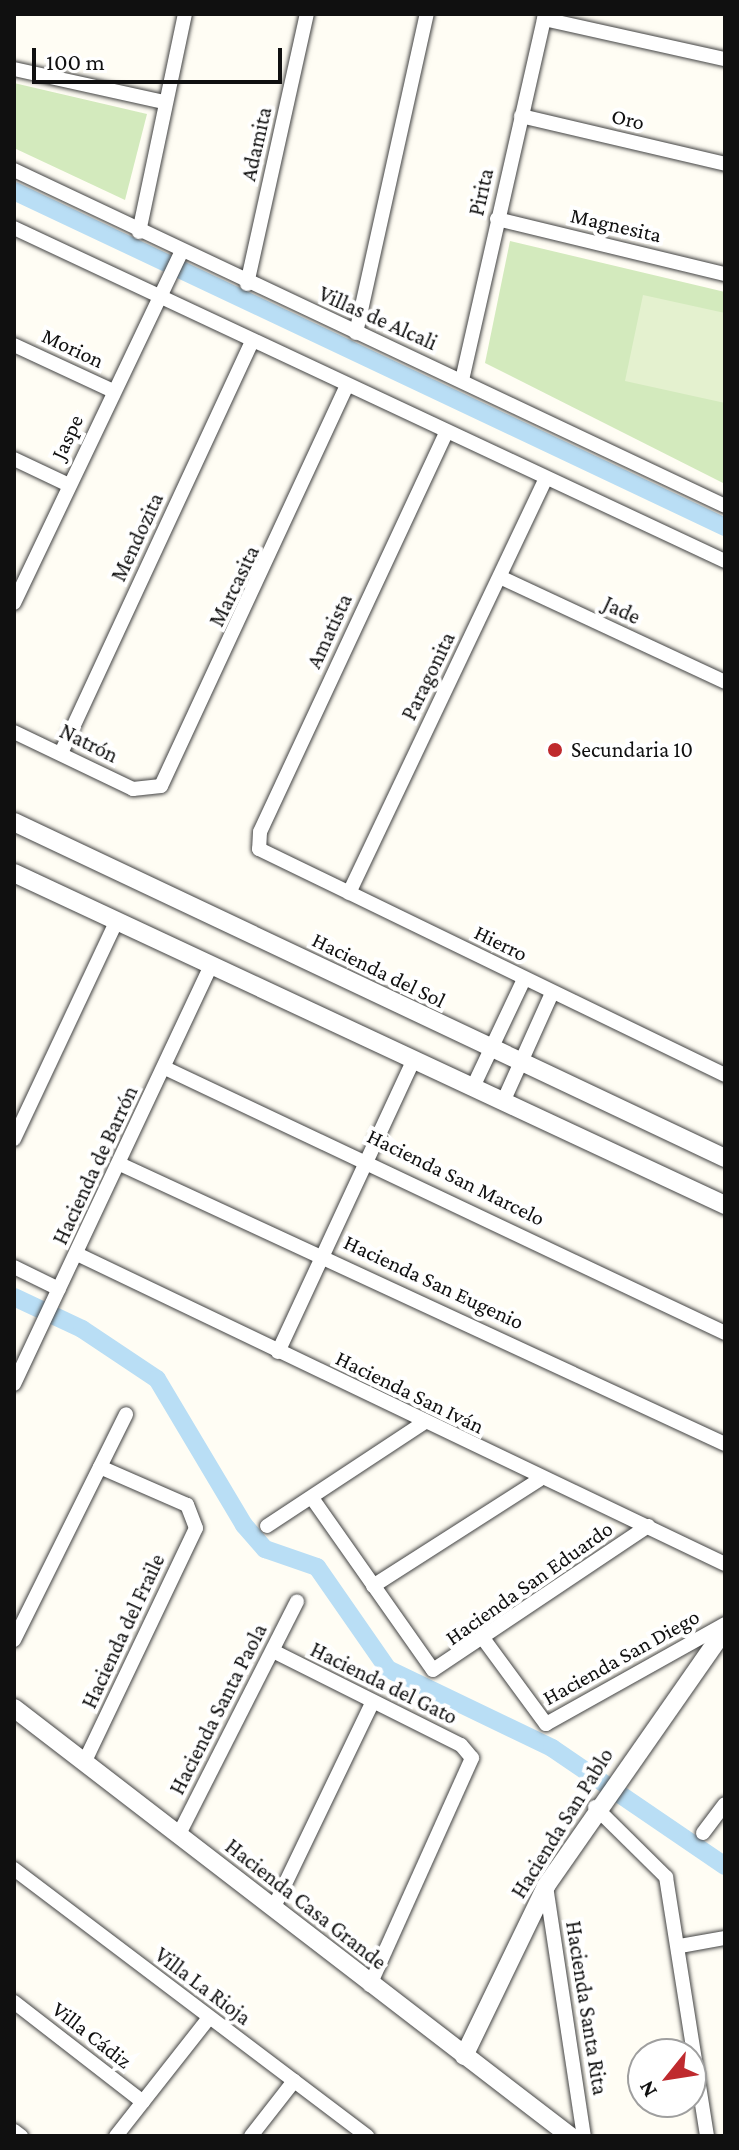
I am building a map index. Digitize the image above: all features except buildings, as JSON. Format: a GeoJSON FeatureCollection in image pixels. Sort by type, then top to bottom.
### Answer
{"type":"FeatureCollection","features":[{"type":"Feature","properties":{"kind":"street"},"geometry":{"type":"LineString","coordinates":[[139,232],[185,14]]}},
{"type":"Feature","properties":{"kind":"street","name":"Adamita"},"geometry":{"type":"LineString","coordinates":[[247,284],[307,14]]}},
{"type":"Feature","properties":{"kind":"street"},"geometry":{"type":"LineString","coordinates":[[356,333],[427,14]]}},
{"type":"Feature","properties":{"kind":"street"},"geometry":{"type":"LineString","coordinates":[[544,16],[725,59]]}},
{"type":"Feature","properties":{"kind":"street","name":"Pirita"},"geometry":{"type":"LineString","coordinates":[[462,380],[544,16]]}},
{"type":"Feature","properties":{"kind":"street"},"geometry":{"type":"LineString","coordinates":[[14,69],[164,102]]}},
{"type":"Feature","properties":{"kind":"street","name":"Oro"},"geometry":{"type":"LineString","coordinates":[[521,116],[725,164]]}},
{"type":"Feature","properties":{"kind":"street","name":"Villas de Alcali"},"geometry":{"type":"LineString","coordinates":[[14,170],[139,232],[179,256],[462,380],[725,506]]}},
{"type":"Feature","properties":{"kind":"street","name":"Magnesita"},"geometry":{"type":"LineString","coordinates":[[497,219],[725,274]]}},
{"type":"Feature","properties":{"kind":"street"},"geometry":{"type":"LineString","coordinates":[[14,228],[162,293],[347,386],[725,561]]}},
{"type":"Feature","properties":{"kind":"street","name":"Jaspe"},"geometry":{"type":"LineString","coordinates":[[14,603],[19,578],[69,485],[179,256]]}},
{"type":"Feature","properties":{"kind":"street","name":"Mendozita"},"geometry":{"type":"LineString","coordinates":[[61,753],[253,340]]}},
{"type":"Feature","properties":{"kind":"street","name":"Morion"},"geometry":{"type":"LineString","coordinates":[[14,345],[113,391]]}},
{"type":"Feature","properties":{"kind":"street","name":"Marcasita"},"geometry":{"type":"LineString","coordinates":[[144,793],[161,786],[168,772],[347,386]]}},
{"type":"Feature","properties":{"kind":"street","name":"Amatista"},"geometry":{"type":"LineString","coordinates":[[259,849],[260,832],[446,433]]}},
{"type":"Feature","properties":{"kind":"street"},"geometry":{"type":"LineString","coordinates":[[14,459],[69,485]]}},
{"type":"Feature","properties":{"kind":"street","name":"Paragonita"},"geometry":{"type":"LineString","coordinates":[[349,893],[546,478]]}},
{"type":"Feature","properties":{"kind":"street","name":"Jade"},"geometry":{"type":"LineString","coordinates":[[500,577],[725,682]]}},
{"type":"Feature","properties":{"kind":"street","name":"Natrón"},"geometry":{"type":"LineString","coordinates":[[14,732],[144,793]]}},
{"type":"Feature","properties":{"kind":"street","name":"Hacienda del Sol"},"geometry":{"type":"LineString","coordinates":[[14,822],[491,1051],[725,1158]]}},
{"type":"Feature","properties":{"kind":"street","name":"Hierro"},"geometry":{"type":"LineString","coordinates":[[259,849],[725,1075]]}},
{"type":"Feature","properties":{"kind":"street"},"geometry":{"type":"LineString","coordinates":[[16,880],[212,964],[725,1205]]}},
{"type":"Feature","properties":{"kind":"street"},"geometry":{"type":"LineString","coordinates":[[14,1139],[116,922]]}},
{"type":"Feature","properties":{"kind":"street","name":"Hacienda de Barrón"},"geometry":{"type":"LineString","coordinates":[[14,1384],[122,1165],[212,964]]}},
{"type":"Feature","properties":{"kind":"street"},"geometry":{"type":"LineString","coordinates":[[473,1087],[524,979]]}},
{"type":"Feature","properties":{"kind":"street"},"geometry":{"type":"LineString","coordinates":[[503,1102],[552,993]]}},
{"type":"Feature","properties":{"kind":"street"},"geometry":{"type":"LineString","coordinates":[[278,1352],[326,1255],[413,1061]]}},
{"type":"Feature","properties":{"kind":"street","name":"Hacienda San Marcelo"},"geometry":{"type":"LineString","coordinates":[[165,1068],[370,1159],[725,1333]]}},
{"type":"Feature","properties":{"kind":"street","name":"Hacienda San Eugenio"},"geometry":{"type":"LineString","coordinates":[[122,1165],[326,1255],[725,1444]]}},
{"type":"Feature","properties":{"kind":"street","name":"Hacienda San Iván"},"geometry":{"type":"LineString","coordinates":[[77,1254],[539,1480],[648,1526],[725,1564]]}},
{"type":"Feature","properties":{"kind":"street"},"geometry":{"type":"LineString","coordinates":[[14,1267],[56,1294]]}},
{"type":"Feature","properties":{"kind":"street"},"geometry":{"type":"LineString","coordinates":[[14,1640],[126,1414]]}},
{"type":"Feature","properties":{"kind":"street"},"geometry":{"type":"LineString","coordinates":[[267,1526],[423,1423]]}},
{"type":"Feature","properties":{"kind":"street","name":"Hacienda del Fraile"},"geometry":{"type":"LineString","coordinates":[[84,1763],[197,1517],[187,1505],[100,1467]]}},
{"type":"Feature","properties":{"kind":"street"},"geometry":{"type":"LineString","coordinates":[[312,1498],[373,1586],[539,1480]]}},
{"type":"Feature","properties":{"kind":"street","name":"Hacienda San Eduardo"},"geometry":{"type":"LineString","coordinates":[[373,1586],[433,1670],[485,1641],[648,1526]]}},
{"type":"Feature","properties":{"kind":"street","name":"Hacienda Santa Paola"},"geometry":{"type":"LineString","coordinates":[[178,1836],[297,1601]]}},
{"type":"Feature","properties":{"kind":"street","name":"Hacienda San Diego"},"geometry":{"type":"LineString","coordinates":[[485,1641],[546,1724],[725,1627]]}},
{"type":"Feature","properties":{"kind":"street","name":"Hacienda San Pablo"},"geometry":{"type":"LineString","coordinates":[[464,2056],[546,1886],[598,1804],[725,1627]]}},
{"type":"Feature","properties":{"kind":"street","name":"Hacienda del Gato"},"geometry":{"type":"LineString","coordinates":[[273,1651],[461,1745],[472,1758],[370,1985]]}},
{"type":"Feature","properties":{"kind":"street"},"geometry":{"type":"LineString","coordinates":[[273,1909],[372,1703]]}},
{"type":"Feature","properties":{"kind":"street","name":"Hacienda Casa Grande"},"geometry":{"type":"LineString","coordinates":[[14,1708],[570,2136]]}},
{"type":"Feature","properties":{"kind":"street"},"geometry":{"type":"LineString","coordinates":[[598,1804],[659,1865],[680,1946],[707,2136]]}},
{"type":"Feature","properties":{"kind":"street"},"geometry":{"type":"LineString","coordinates":[[703,1833],[725,1804]]}},
{"type":"Feature","properties":{"kind":"street","name":"Villa La Rioja"},"geometry":{"type":"LineString","coordinates":[[14,1869],[208,2019],[367,2136]]}},
{"type":"Feature","properties":{"kind":"street","name":"Hacienda Santa Rita"},"geometry":{"type":"LineString","coordinates":[[546,1886],[584,2136]]}},
{"type":"Feature","properties":{"kind":"street"},"geometry":{"type":"LineString","coordinates":[[680,1946],[725,1938]]}},
{"type":"Feature","properties":{"kind":"street","name":"Villa Cádiz"},"geometry":{"type":"LineString","coordinates":[[14,2002],[143,2102]]}},
{"type":"Feature","properties":{"kind":"street"},"geometry":{"type":"LineString","coordinates":[[116,2136],[208,2019]]}},
{"type":"Feature","properties":{"kind":"street"},"geometry":{"type":"LineString","coordinates":[[251,2136],[294,2081]]}},
{"type":"Feature","properties":{"kind":"street"},"geometry":{"type":"LineString","coordinates":[[14,2131],[21,2136]]}},
{"type":"Feature","properties":{"kind":"green space"},"geometry":{"type":"Polygon","coordinates":[[[14,83],[147,114],[125,200],[14,148],[14,83]]]}},
{"type":"Feature","properties":{"kind":"green space"},"geometry":{"type":"Polygon","coordinates":[[[510,241],[725,292],[725,484],[485,363],[510,241]]]}},
{"type":"Feature","properties":{"kind":"green space"},"geometry":{"type":"Polygon","coordinates":[[[643,295],[725,313],[725,403],[625,381],[643,295]]]}},
{"type":"Feature","properties":{"kind":"waterway"},"geometry":{"type":"LineString","coordinates":[[14,191],[725,527]]}},
{"type":"Feature","properties":{"kind":"waterway"},"geometry":{"type":"LineString","coordinates":[[14,1297],[82,1329],[157,1379],[244,1525],[265,1549],[317,1567],[388,1669],[552,1748],[725,1866]]}},
{"type":"Feature","properties":{"kind":"place","name":"Secundaria 10"},"geometry":{"type":"Point","coordinates":[555,750]}}]}
